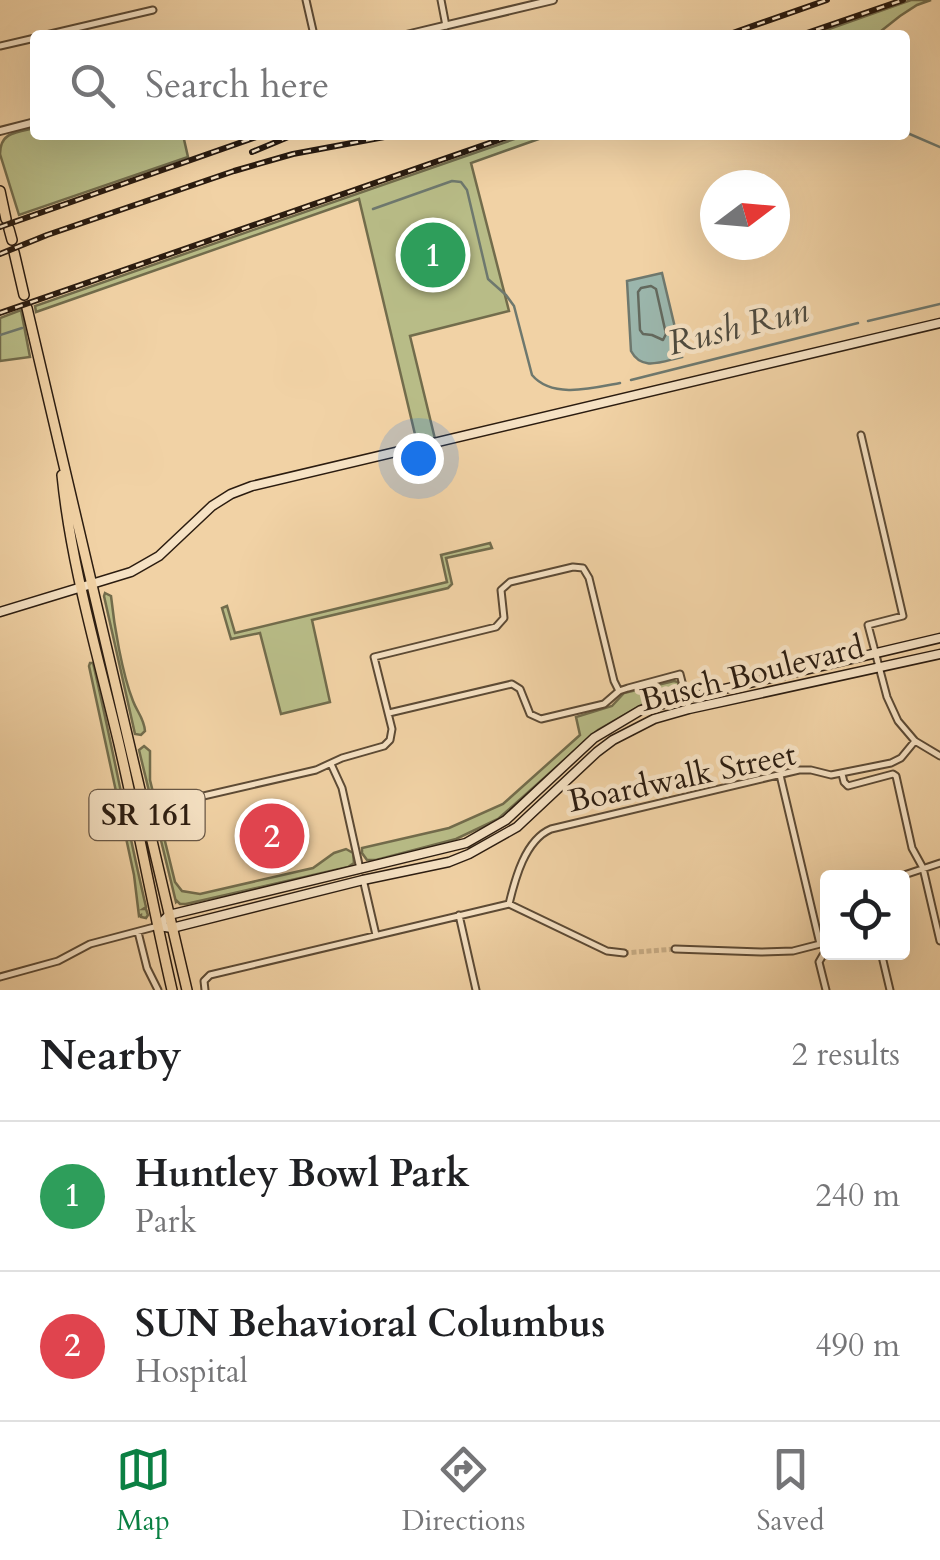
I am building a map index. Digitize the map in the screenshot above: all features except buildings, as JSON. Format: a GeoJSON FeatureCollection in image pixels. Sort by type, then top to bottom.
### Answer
{"type":"FeatureCollection","features":[{"type":"Feature","properties":{"kind":"main road"},"geometry":{"type":"LineString","coordinates":[[0,191],[9,229]]}},
{"type":"Feature","properties":{"kind":"main road"},"geometry":{"type":"LineString","coordinates":[[14,252],[24,294]]}},
{"type":"Feature","properties":{"kind":"main road","name":"SR 161"},"geometry":{"type":"LineString","coordinates":[[27,308],[187,990]]}},
{"type":"Feature","properties":{"kind":"main road"},"geometry":{"type":"LineString","coordinates":[[0,612],[132,572],[168,548],[212,506],[252,486],[940,323]]}},
{"type":"Feature","properties":{"kind":"main road","name":"SR 161"},"geometry":{"type":"LineString","coordinates":[[58,438],[67,518],[172,990]]}},
{"type":"Feature","properties":{"kind":"main road","name":"Busch Boulevard"},"geometry":{"type":"LineString","coordinates":[[158,926],[172,928],[466,843],[494,828],[594,738],[641,710],[940,638]]}},
{"type":"Feature","properties":{"kind":"main road","name":"Busch Boulevard"},"geometry":{"type":"LineString","coordinates":[[169,915],[362,875],[449,862],[517,827],[597,752],[638,726],[689,709],[940,654]]}},
{"type":"Feature","properties":{"kind":"main road"},"geometry":{"type":"LineString","coordinates":[[158,926],[169,915]]}},
{"type":"Feature","properties":{"kind":"street"},"geometry":{"type":"LineString","coordinates":[[306,0],[313,30]]}},
{"type":"Feature","properties":{"kind":"street"},"geometry":{"type":"LineString","coordinates":[[440,0],[446,26]]}},
{"type":"Feature","properties":{"kind":"street"},"geometry":{"type":"LineString","coordinates":[[428,30],[553,0]]}},
{"type":"Feature","properties":{"kind":"street"},"geometry":{"type":"LineString","coordinates":[[67,30],[152,10]]}},
{"type":"Feature","properties":{"kind":"street"},"geometry":{"type":"LineString","coordinates":[[0,46],[30,39]]}},
{"type":"Feature","properties":{"kind":"street"},"geometry":{"type":"LineString","coordinates":[[0,131],[30,123]]}},
{"type":"Feature","properties":{"kind":"street"},"geometry":{"type":"LineString","coordinates":[[861,435],[903,616],[868,625],[892,710],[914,741],[940,756]]}},
{"type":"Feature","properties":{"kind":"street"},"geometry":{"type":"LineString","coordinates":[[160,806],[306,772],[387,744],[392,732],[374,656],[496,627],[504,618],[500,593],[506,583],[583,568],[620,692]]}},
{"type":"Feature","properties":{"kind":"street"},"geometry":{"type":"LineString","coordinates":[[389,714],[512,684],[522,692],[530,714],[541,719],[604,704],[620,692],[680,674],[689,709]]}},
{"type":"Feature","properties":{"kind":"street","name":"Boardwalk Street"},"geometry":{"type":"LineString","coordinates":[[510,904],[514,881],[540,834],[780,775],[810,770],[832,776],[890,763],[901,758],[914,741]]}},
{"type":"Feature","properties":{"kind":"street"},"geometry":{"type":"LineString","coordinates":[[331,764],[342,788],[376,935]]}},
{"type":"Feature","properties":{"kind":"street"},"geometry":{"type":"LineString","coordinates":[[842,774],[848,786],[894,775],[940,941]]}},
{"type":"Feature","properties":{"kind":"street"},"geometry":{"type":"LineString","coordinates":[[780,775],[820,928]]}},
{"type":"Feature","properties":{"kind":"street"},"geometry":{"type":"LineString","coordinates":[[910,872],[940,863]]}},
{"type":"Feature","properties":{"kind":"street"},"geometry":{"type":"LineString","coordinates":[[205,990],[203,985],[210,974],[510,904],[608,952],[624,953]]}},
{"type":"Feature","properties":{"kind":"street"},"geometry":{"type":"LineString","coordinates":[[459,915],[476,990]]}},
{"type":"Feature","properties":{"kind":"street"},"geometry":{"type":"LineString","coordinates":[[0,977],[58,961],[90,944],[158,926]]}},
{"type":"Feature","properties":{"kind":"street"},"geometry":{"type":"LineString","coordinates":[[138,932],[158,990]]}},
{"type":"Feature","properties":{"kind":"street"},"geometry":{"type":"LineString","coordinates":[[675,949],[792,951],[820,944]]}},
{"type":"Feature","properties":{"kind":"street"},"geometry":{"type":"LineString","coordinates":[[820,960],[826,990]]}},
{"type":"Feature","properties":{"kind":"street"},"geometry":{"type":"LineString","coordinates":[[883,960],[890,990]]}},
{"type":"Feature","properties":{"kind":"green space"},"geometry":{"type":"Polygon","coordinates":[[[911,0],[931,0],[917,5],[882,30],[826,30],[911,0]]]}},
{"type":"Feature","properties":{"kind":"green space"},"geometry":{"type":"Polygon","coordinates":[[[30,129],[30,140],[184,140],[188,157],[19,215],[0,154],[3,141],[11,134],[30,129]]]}},
{"type":"Feature","properties":{"kind":"green space"},"geometry":{"type":"Polygon","coordinates":[[[512,140],[536,140],[471,163],[509,311],[410,336],[436,443],[418,447],[359,199],[36,312],[35,306],[512,140]]]}},
{"type":"Feature","properties":{"kind":"green space"},"geometry":{"type":"Polygon","coordinates":[[[21,310],[30,357],[0,361],[0,318],[21,310]]]}},
{"type":"Feature","properties":{"kind":"green space"},"geometry":{"type":"Polygon","coordinates":[[[490,543],[492,548],[446,558],[452,584],[448,588],[312,620],[330,702],[281,714],[260,633],[231,639],[222,608],[227,606],[235,633],[447,582],[441,555],[490,543]]]}},
{"type":"Feature","properties":{"kind":"green space"},"geometry":{"type":"Polygon","coordinates":[[[105,593],[111,596],[125,677],[144,726],[141,735],[135,734],[105,593]]]}},
{"type":"Feature","properties":{"kind":"green space"},"geometry":{"type":"Polygon","coordinates":[[[90,663],[100,693],[146,918],[139,916],[90,663]]]}},
{"type":"Feature","properties":{"kind":"green space"},"geometry":{"type":"Polygon","coordinates":[[[674,681],[679,687],[674,694],[642,705],[598,730],[498,819],[456,839],[376,860],[367,860],[362,853],[362,848],[449,828],[503,804],[580,735],[576,717],[612,706],[624,693],[674,681]]]}},
{"type":"Feature","properties":{"kind":"green space"},"geometry":{"type":"Polygon","coordinates":[[[144,746],[150,751],[150,780],[175,882],[182,891],[200,894],[313,868],[346,849],[353,853],[354,863],[186,904],[176,902],[139,750],[144,746]]]}},
{"type":"Feature","properties":{"kind":"water"},"geometry":{"type":"Polygon","coordinates":[[[662,273],[682,357],[647,363],[631,351],[627,281],[662,273]]]}},
{"type":"Feature","properties":{"kind":"waterway"},"geometry":{"type":"LineString","coordinates":[[910,134],[940,147]]}},
{"type":"Feature","properties":{"kind":"waterway","name":"Rush Run"},"geometry":{"type":"LineString","coordinates":[[373,209],[452,181],[461,182],[467,190],[488,279],[514,306],[532,375],[550,387],[562,389],[620,383]]}},
{"type":"Feature","properties":{"kind":"waterway","name":"Rush Run"},"geometry":{"type":"LineString","coordinates":[[868,321],[940,304]]}},
{"type":"Feature","properties":{"kind":"waterway","name":"Rush Run"},"geometry":{"type":"LineString","coordinates":[[631,380],[858,323]]}},
{"type":"Feature","properties":{"kind":"waterway","name":"Rush Run"},"geometry":{"type":"LineString","coordinates":[[0,335],[22,328]]}},
{"type":"Feature","properties":{"kind":"tunnel"},"geometry":{"type":"LineString","coordinates":[[624,953],[675,949]]}},
{"type":"Feature","properties":{"kind":"railway"},"geometry":{"type":"LineString","coordinates":[[741,30],[827,0]]}},
{"type":"Feature","properties":{"kind":"railway"},"geometry":{"type":"LineString","coordinates":[[816,30],[903,0]]}},
{"type":"Feature","properties":{"kind":"railway"},"geometry":{"type":"LineString","coordinates":[[0,227],[248,140]]}},
{"type":"Feature","properties":{"kind":"railway"},"geometry":{"type":"LineString","coordinates":[[252,152],[281,140]]}},
{"type":"Feature","properties":{"kind":"railway"},"geometry":{"type":"LineString","coordinates":[[0,254],[234,171],[293,154],[368,140]]}},
{"type":"Feature","properties":{"kind":"railway"},"geometry":{"type":"LineString","coordinates":[[0,313],[499,140]]}},
{"type":"Feature","properties":{"kind":"place","name":"Huntley Bowl Park"},"geometry":{"type":"Point","coordinates":[433,255]}},
{"type":"Feature","properties":{"kind":"place","name":"SUN Behavioral Columbus"},"geometry":{"type":"Point","coordinates":[272,836]}}]}
